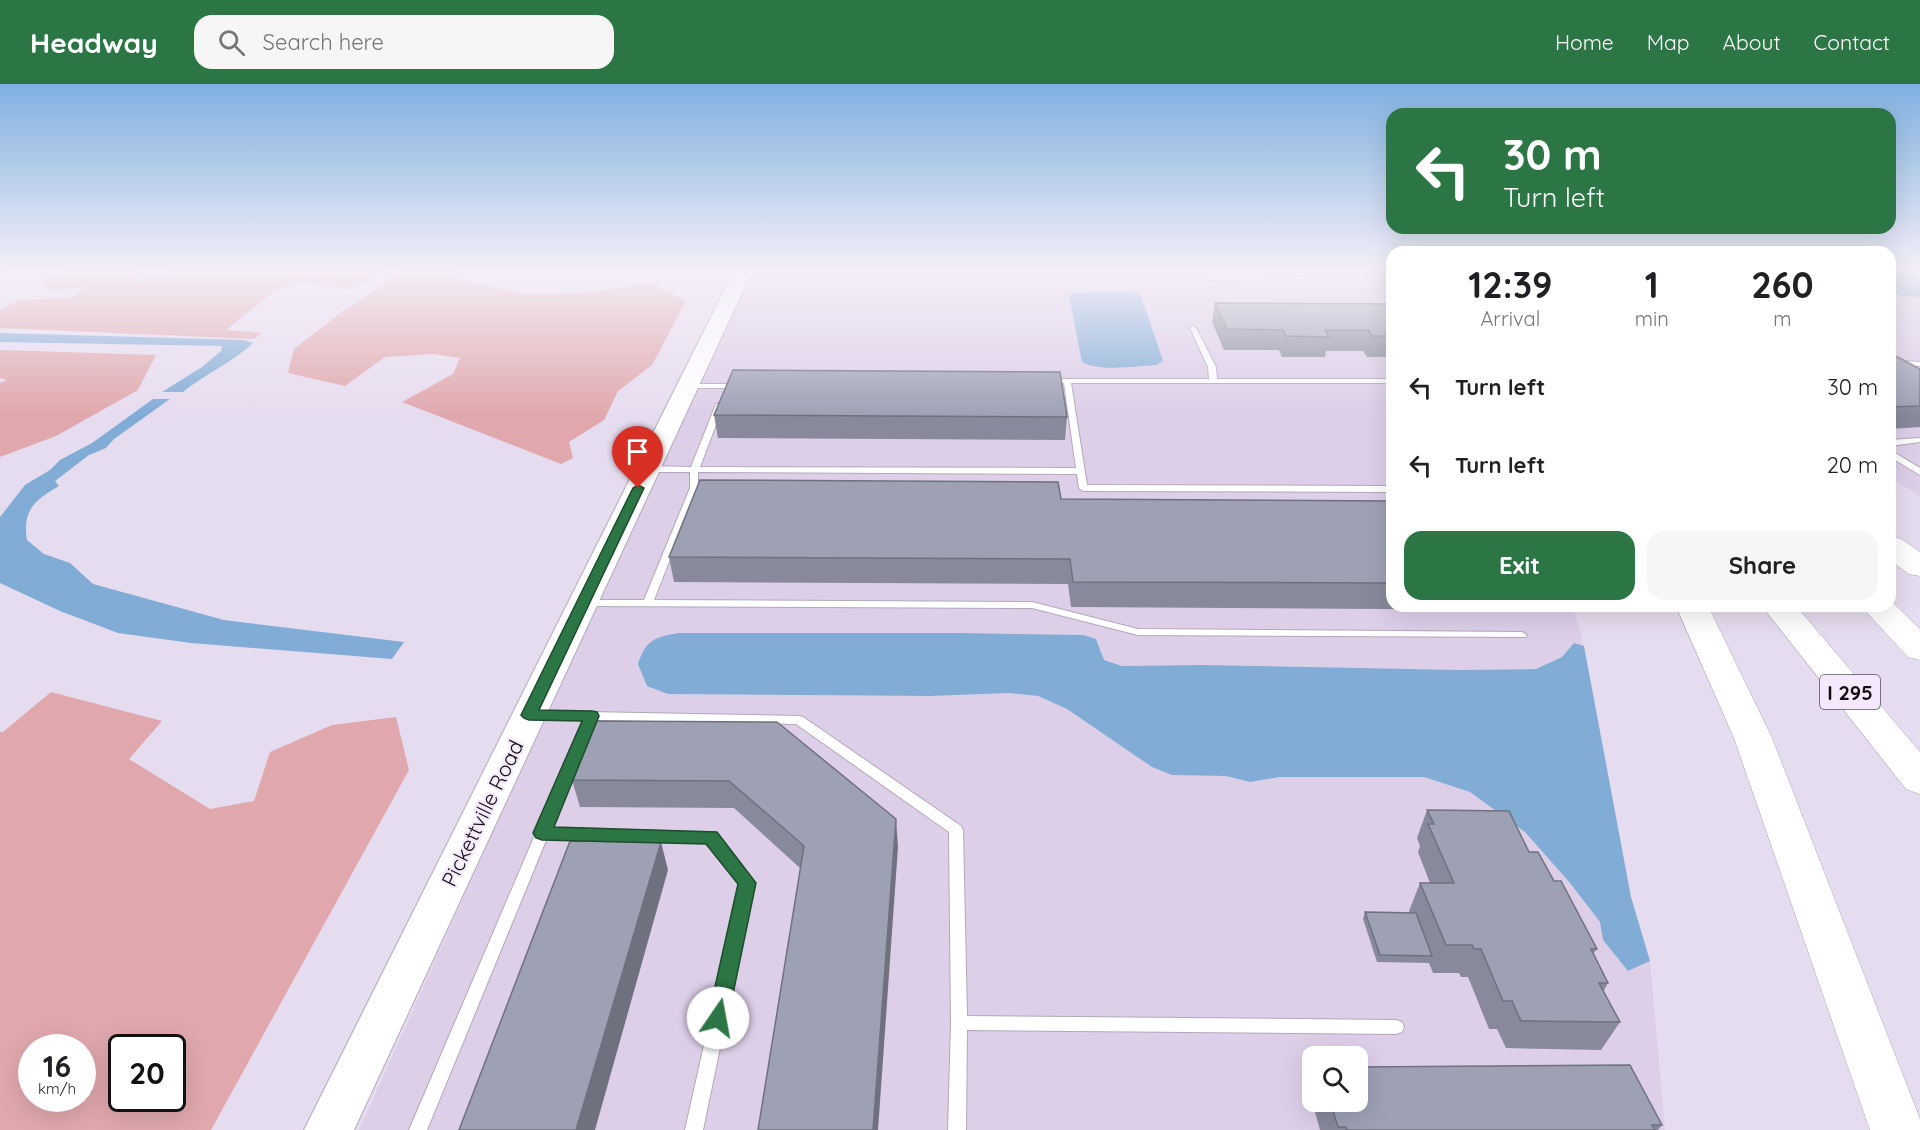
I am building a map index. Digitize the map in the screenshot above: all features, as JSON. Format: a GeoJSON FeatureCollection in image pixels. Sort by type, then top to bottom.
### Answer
{"type":"FeatureCollection","features":[{"type":"Feature","properties":{"kind":"highway"},"geometry":{"type":"LineString","coordinates":[[1896,549],[1920,567]]}},
{"type":"Feature","properties":{"kind":"highway"},"geometry":{"type":"LineString","coordinates":[[1695,612],[1753,738],[1897,1130]]}},
{"type":"Feature","properties":{"kind":"highway","name":"I 295"},"geometry":{"type":"LineString","coordinates":[[1783,612],[1920,779]]}},
{"type":"Feature","properties":{"kind":"highway"},"geometry":{"type":"LineString","coordinates":[[1883,612],[1920,649]]}},
{"type":"Feature","properties":{"kind":"street","name":"Pickettville Road"},"geometry":{"type":"LineString","coordinates":[[329,1130],[720,318]]}},
{"type":"Feature","properties":{"kind":"lane"},"geometry":{"type":"LineString","coordinates":[[1193,328],[1212,368],[1213,381]]}},
{"type":"Feature","properties":{"kind":"lane"},"geometry":{"type":"LineString","coordinates":[[1896,362],[1920,364]]}},
{"type":"Feature","properties":{"kind":"lane"},"geometry":{"type":"LineString","coordinates":[[687,386],[727,386],[743,380]]}},
{"type":"Feature","properties":{"kind":"lane"},"geometry":{"type":"LineString","coordinates":[[1043,381],[1386,381]]}},
{"type":"Feature","properties":{"kind":"lane"},"geometry":{"type":"LineString","coordinates":[[1067,381],[1083,488],[1386,489]]}},
{"type":"Feature","properties":{"kind":"lane"},"geometry":{"type":"LineString","coordinates":[[648,603],[694,488],[694,470],[727,386]]}},
{"type":"Feature","properties":{"kind":"lane"},"geometry":{"type":"LineString","coordinates":[[1896,442],[1920,440]]}},
{"type":"Feature","properties":{"kind":"lane"},"geometry":{"type":"LineString","coordinates":[[1896,457],[1920,472]]}},
{"type":"Feature","properties":{"kind":"lane"},"geometry":{"type":"LineString","coordinates":[[648,469],[1081,471]]}},
{"type":"Feature","properties":{"kind":"lane"},"geometry":{"type":"LineString","coordinates":[[583,603],[1032,605],[1138,632],[1522,636]]}},
{"type":"Feature","properties":{"kind":"lane"},"geometry":{"type":"LineString","coordinates":[[529,715],[799,720],[956,830],[959,1023],[957,1130]]}},
{"type":"Feature","properties":{"kind":"lane"},"geometry":{"type":"LineString","coordinates":[[418,1130],[592,716]]}},
{"type":"Feature","properties":{"kind":"lane"},"geometry":{"type":"LineString","coordinates":[[542,833],[711,837],[747,883],[694,1130]]}},
{"type":"Feature","properties":{"kind":"lane"},"geometry":{"type":"LineString","coordinates":[[959,1023],[1396,1027]]}},
{"type":"Feature","properties":{"kind":"shaded area"},"geometry":{"type":"Polygon","coordinates":[[[0,318],[241,318],[226,330],[262,333],[254,339],[0,328],[0,318]]]}},
{"type":"Feature","properties":{"kind":"shaded area"},"geometry":{"type":"Polygon","coordinates":[[[334,318],[677,318],[652,365],[618,391],[604,420],[569,442],[573,458],[561,464],[402,402],[453,374],[460,358],[433,354],[385,357],[345,386],[288,373],[294,349],[334,318]]]}},
{"type":"Feature","properties":{"kind":"shaded area"},"geometry":{"type":"Polygon","coordinates":[[[730,318],[1386,318],[1386,612],[1575,612],[1584,646],[1574,643],[1562,657],[1536,669],[1122,666],[1104,660],[1096,639],[1083,636],[959,633],[668,694],[930,696],[1009,693],[1038,696],[1067,709],[1172,775],[1226,776],[1250,782],[1280,777],[1424,777],[1470,792],[1525,832],[1570,883],[1600,922],[1603,940],[1628,971],[1650,961],[1665,1130],[359,1130],[573,654],[730,318]]]}},
{"type":"Feature","properties":{"kind":"shaded area"},"geometry":{"type":"Polygon","coordinates":[[[1896,318],[1920,318],[1920,496],[1896,481],[1896,318]]]}},
{"type":"Feature","properties":{"kind":"shaded area"},"geometry":{"type":"Polygon","coordinates":[[[0,350],[156,355],[138,390],[56,436],[0,457],[0,383],[7,380],[0,378],[0,350]]]}},
{"type":"Feature","properties":{"kind":"shaded area"},"geometry":{"type":"Polygon","coordinates":[[[51,692],[162,721],[129,759],[210,809],[254,801],[270,752],[332,725],[396,717],[409,770],[211,1130],[0,1130],[0,732],[3,732],[51,692]]]}},
{"type":"Feature","properties":{"kind":"water"},"geometry":{"type":"Polygon","coordinates":[[[1073,318],[1148,318],[1163,361],[1156,365],[1108,368],[1082,362],[1073,318]]]}},
{"type":"Feature","properties":{"kind":"water"},"geometry":{"type":"Polygon","coordinates":[[[0,333],[244,340],[253,343],[183,392],[162,392],[202,367],[221,351],[222,346],[0,342],[0,333]]]}},
{"type":"Feature","properties":{"kind":"water"},"geometry":{"type":"Polygon","coordinates":[[[153,399],[170,399],[114,439],[106,448],[89,455],[55,481],[59,486],[37,501],[29,513],[27,540],[44,554],[70,563],[93,584],[224,620],[404,642],[392,659],[191,643],[118,633],[60,611],[0,583],[0,517],[25,485],[50,470],[60,460],[92,443],[153,399]]]}},
{"type":"Feature","properties":{"kind":"water"},"geometry":{"type":"Polygon","coordinates":[[[679,633],[1083,635],[1096,639],[1104,660],[1122,666],[1536,669],[1562,657],[1574,643],[1584,646],[1631,897],[1650,961],[1628,971],[1603,940],[1600,922],[1570,883],[1525,832],[1470,792],[1424,777],[1280,777],[1250,782],[1226,776],[1172,775],[1152,767],[1067,709],[1038,696],[1009,693],[930,696],[668,694],[647,686],[638,664],[644,650],[652,641],[679,633]]]}},
{"type":"Feature","properties":{"kind":"building"},"geometry":{"type":"Polygon","coordinates":[[[1222,318],[1386,318],[1386,336],[1372,336],[1368,330],[1325,330],[1329,337],[1286,336],[1283,330],[1227,329],[1222,318]]]}},
{"type":"Feature","properties":{"kind":"building"},"geometry":{"type":"Polygon","coordinates":[[[1896,357],[1920,369],[1920,406],[1896,407],[1896,357]]]}},
{"type":"Feature","properties":{"kind":"building"},"geometry":{"type":"Polygon","coordinates":[[[733,370],[1060,372],[1067,417],[714,415],[733,370]]]}},
{"type":"Feature","properties":{"kind":"building"},"geometry":{"type":"Polygon","coordinates":[[[700,480],[1058,482],[1061,499],[1386,501],[1386,583],[1073,582],[1070,559],[669,557],[700,480]]]}},
{"type":"Feature","properties":{"kind":"building"},"geometry":{"type":"Polygon","coordinates":[[[596,721],[777,722],[896,819],[873,1130],[758,1130],[804,846],[729,781],[572,780],[596,721]]]}},
{"type":"Feature","properties":{"kind":"building"},"geometry":{"type":"Polygon","coordinates":[[[1427,810],[1509,811],[1529,852],[1538,852],[1554,881],[1561,881],[1597,949],[1591,949],[1608,983],[1599,983],[1620,1022],[1521,1021],[1512,1001],[1503,1001],[1481,949],[1474,949],[1472,945],[1446,945],[1420,883],[1454,883],[1428,824],[1434,824],[1427,810]]]}},
{"type":"Feature","properties":{"kind":"building"},"geometry":{"type":"Polygon","coordinates":[[[570,841],[661,842],[576,1130],[459,1130],[570,841]]]}},
{"type":"Feature","properties":{"kind":"building"},"geometry":{"type":"Polygon","coordinates":[[[1365,912],[1416,913],[1432,956],[1380,955],[1365,912]]]}},
{"type":"Feature","properties":{"kind":"building"},"geometry":{"type":"Polygon","coordinates":[[[1630,1065],[1662,1125],[1652,1125],[1655,1130],[1347,1130],[1346,1127],[1338,1127],[1333,1112],[1368,1112],[1368,1067],[1630,1065]]]}},
{"type":"Feature","properties":{"kind":"route"},"geometry":{"type":"LineString","coordinates":[[638,488],[529,715],[592,716],[542,833],[711,837],[747,883],[718,1018]]}}]}
